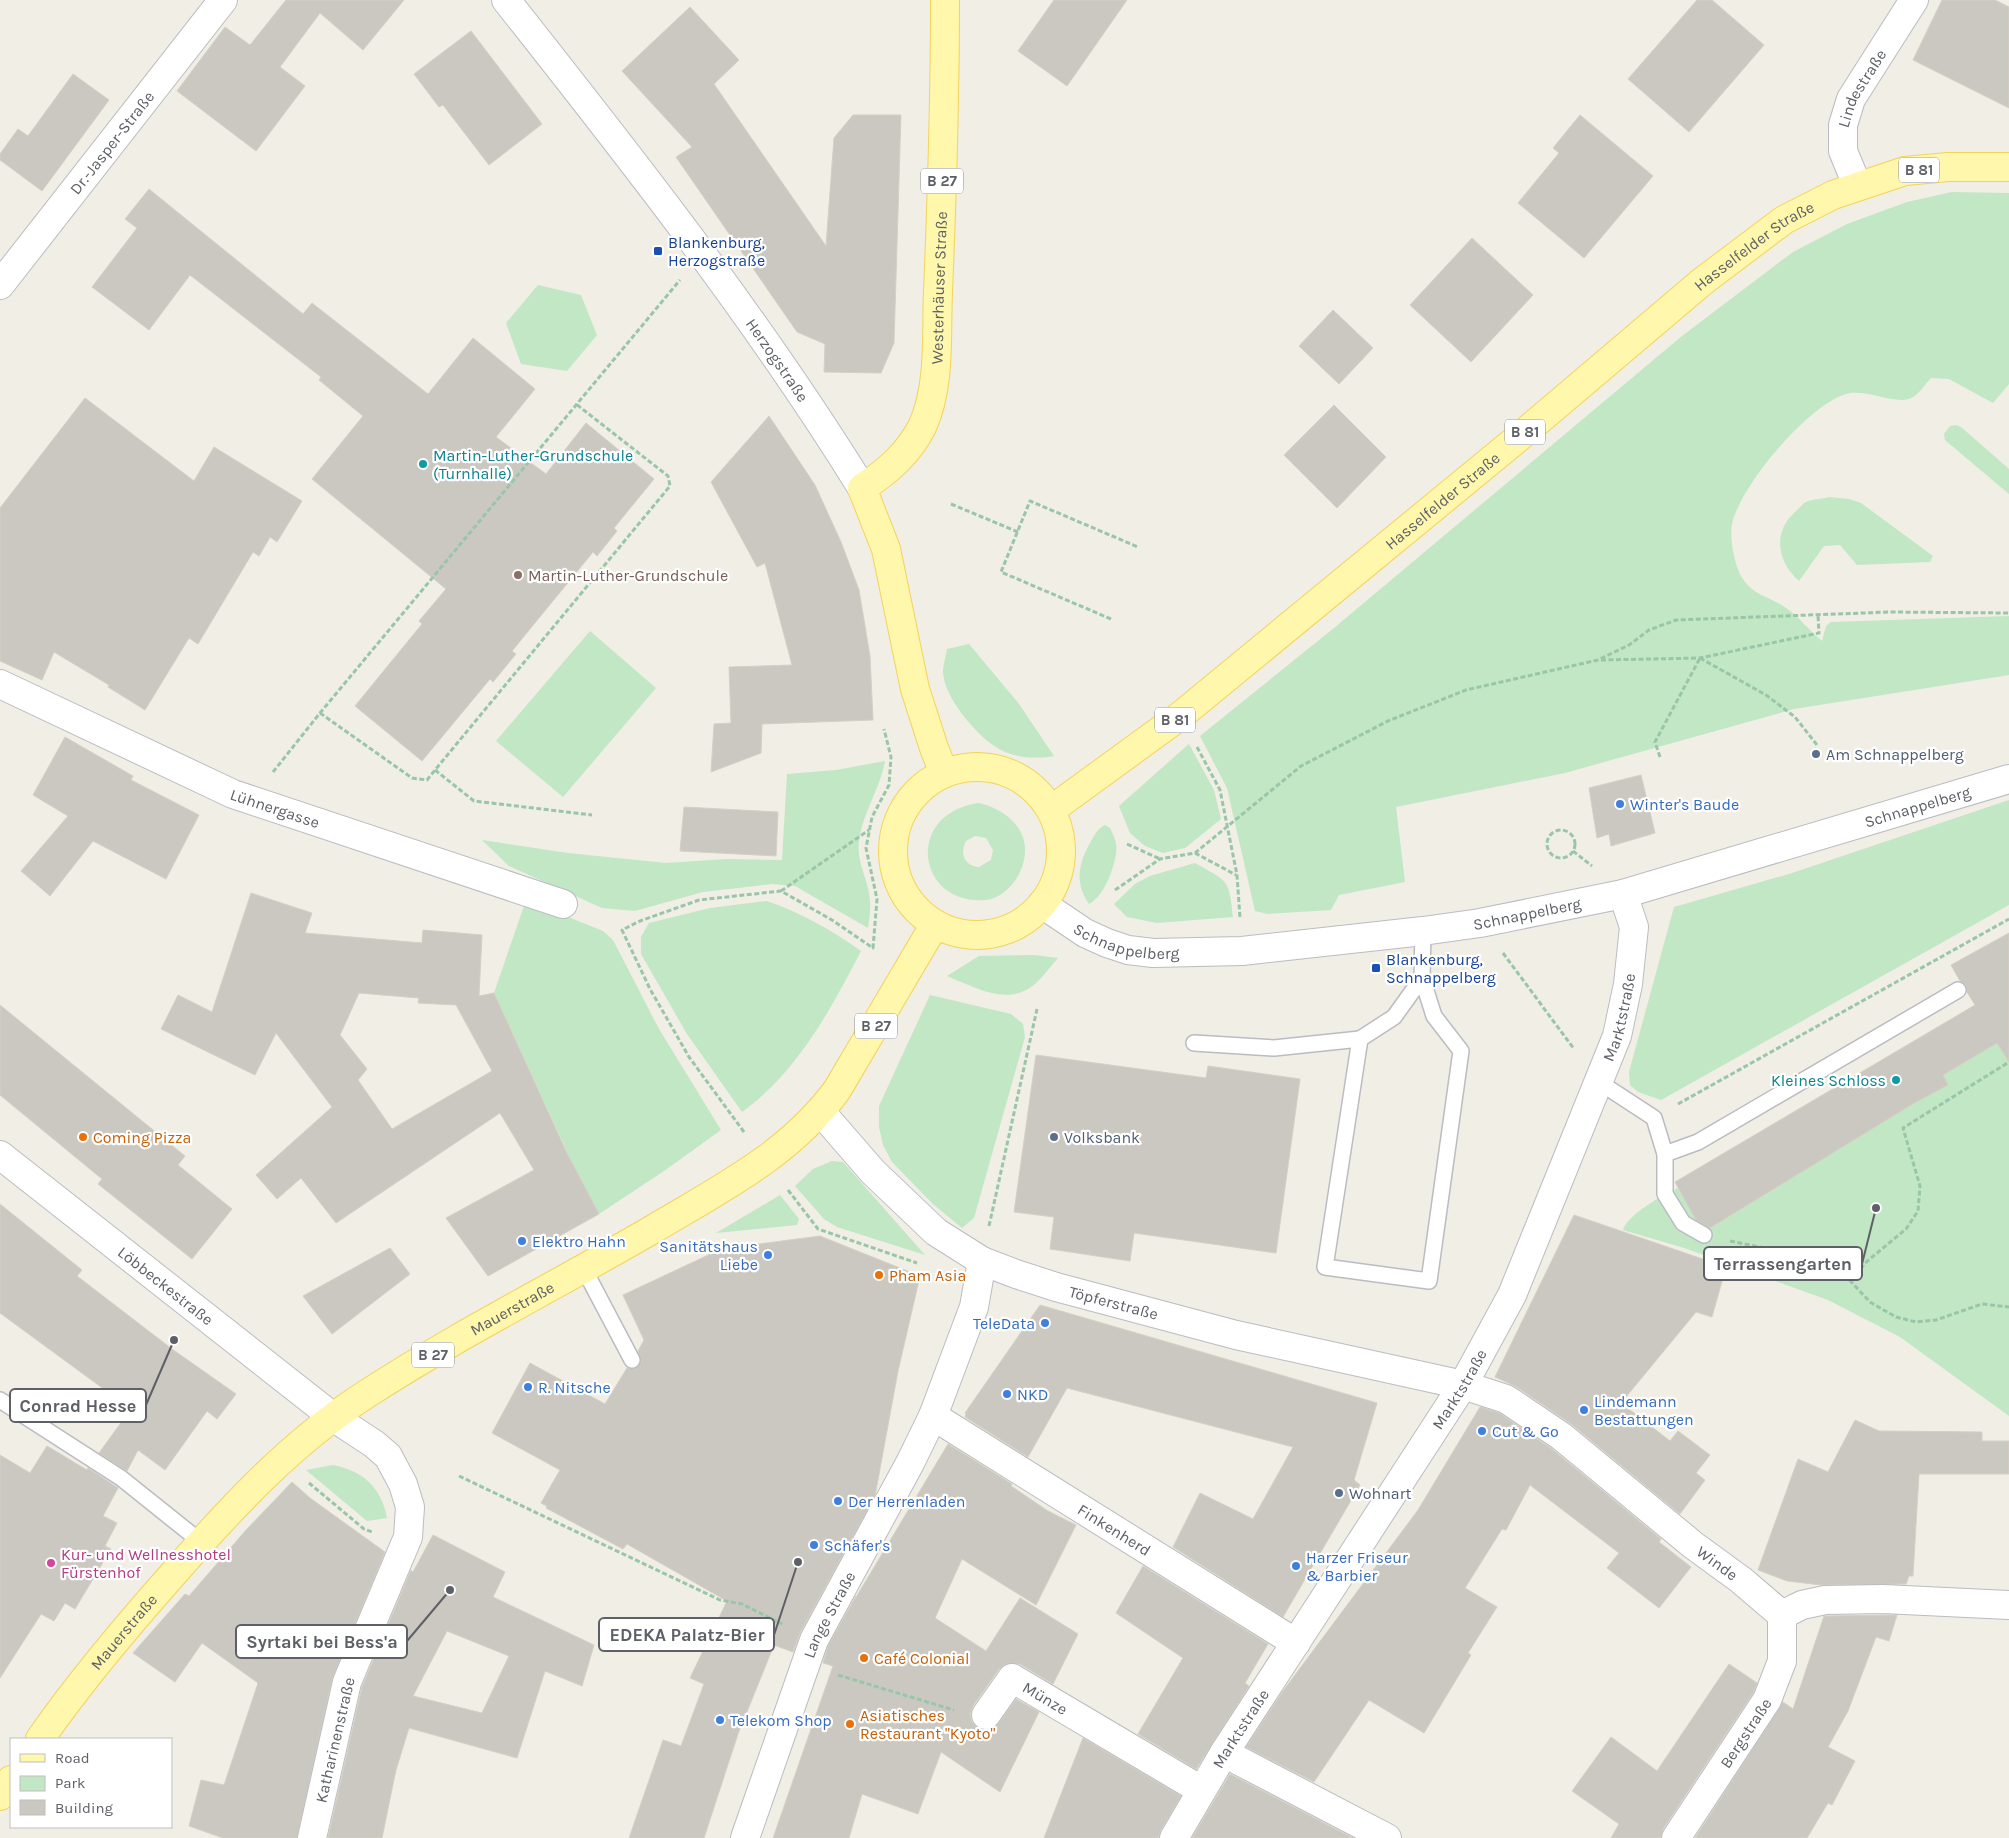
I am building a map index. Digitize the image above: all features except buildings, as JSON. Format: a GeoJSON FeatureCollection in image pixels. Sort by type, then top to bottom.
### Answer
{"type":"FeatureCollection","features":[{"type":"Feature","properties":{"kind":"main road","name":"Westerhäuser Straße"},"geometry":{"type":"LineString","coordinates":[[862,488],[888,470],[911,444],[922,426],[934,377],[945,100],[945,0]]}},
{"type":"Feature","properties":{"kind":"main road","name":"Hasselfelder Straße"},"geometry":{"type":"LineString","coordinates":[[1051,810],[1180,716],[1518,438],[1703,281],[1784,220],[1857,185],[1905,171],[1948,167],[2009,167]]}},
{"type":"Feature","properties":{"kind":"main road","name":"Herzogstraße"},"geometry":{"type":"LineString","coordinates":[[862,488],[886,550],[915,689],[944,773]]}},
{"type":"Feature","properties":{"kind":"main road"},"geometry":{"type":"LineString","coordinates":[[979,766],[1011,774],[1038,792],[1051,810],[1060,838],[1061,858],[1053,887],[1042,904],[1026,919],[998,932],[966,934],[935,924],[924,916],[906,897],[896,872],[893,846],[899,820],[912,797],[922,787],[944,773],[979,766]]}},
{"type":"Feature","properties":{"kind":"main road","name":"Mauerstraße"},"geometry":{"type":"LineString","coordinates":[[41,1738],[105,1652],[232,1507],[280,1460],[333,1417],[366,1394],[474,1330],[745,1176],[792,1140],[821,1112],[852,1066],[935,924]]}},
{"type":"Feature","properties":{"kind":"main road"},"geometry":{"type":"LineString","coordinates":[[0,1796],[10,1781]]}},
{"type":"Feature","properties":{"kind":"street","name":"Dr.-Jasper-Straße"},"geometry":{"type":"LineString","coordinates":[[0,285],[223,0]]}},
{"type":"Feature","properties":{"kind":"street","name":"Herzogstraße"},"geometry":{"type":"LineString","coordinates":[[506,0],[574,86],[774,352],[862,488]]}},
{"type":"Feature","properties":{"kind":"street","name":"Lindestraße"},"geometry":{"type":"LineString","coordinates":[[1857,185],[1843,150],[1843,125],[1851,99],[1914,0]]}},
{"type":"Feature","properties":{"kind":"street","name":"Lühnergasse"},"geometry":{"type":"LineString","coordinates":[[0,684],[130,747],[255,803],[563,904]]}},
{"type":"Feature","properties":{"kind":"street","name":"Schnappelberg"},"geometry":{"type":"LineString","coordinates":[[1042,904],[1086,933],[1107,943],[1128,950],[1181,954],[1242,951],[1424,931],[1480,923],[1623,894],[2009,779]]}},
{"type":"Feature","properties":{"kind":"street","name":"Marktstraße"},"geometry":{"type":"LineString","coordinates":[[1174,1838],[1224,1753],[1463,1385],[1512,1295],[1617,1036],[1628,984],[1634,927],[1623,894]]}},
{"type":"Feature","properties":{"kind":"street","name":"Töpferstraße"},"geometry":{"type":"LineString","coordinates":[[821,1112],[873,1172],[936,1232],[982,1261],[1056,1287],[1236,1335],[1463,1385]]}},
{"type":"Feature","properties":{"kind":"street","name":"Löbbeckestraße"},"geometry":{"type":"LineString","coordinates":[[0,1155],[333,1417]]}},
{"type":"Feature","properties":{"kind":"street","name":"Lange Straße"},"geometry":{"type":"LineString","coordinates":[[745,1838],[809,1652],[933,1416],[974,1308],[982,1261]]}},
{"type":"Feature","properties":{"kind":"street","name":"Winde"},"geometry":{"type":"LineString","coordinates":[[1463,1385],[1506,1399],[1561,1436],[1693,1546],[1741,1580],[1782,1615]]}},
{"type":"Feature","properties":{"kind":"street","name":"Finkenherd"},"geometry":{"type":"LineString","coordinates":[[933,1416],[1296,1643]]}},
{"type":"Feature","properties":{"kind":"street","name":"Katharinenstraße"},"geometry":{"type":"LineString","coordinates":[[312,1838],[347,1682],[408,1537],[410,1507],[403,1484],[388,1456],[374,1444],[333,1417]]}},
{"type":"Feature","properties":{"kind":"street"},"geometry":{"type":"LineString","coordinates":[[1782,1615],[1802,1605],[1825,1600],[1883,1599],[2009,1605]]}},
{"type":"Feature","properties":{"kind":"street","name":"Bergstraße"},"geometry":{"type":"LineString","coordinates":[[1676,1838],[1768,1700],[1782,1661],[1782,1615]]}},
{"type":"Feature","properties":{"kind":"street","name":"Münze"},"geometry":{"type":"LineString","coordinates":[[986,1715],[1012,1678],[1201,1790]]}},
{"type":"Feature","properties":{"kind":"street"},"geometry":{"type":"LineString","coordinates":[[1224,1753],[1387,1838]]}},
{"type":"Feature","properties":{"kind":"lane"},"geometry":{"type":"LineString","coordinates":[[1360,1039],[1325,1266],[1428,1281],[1461,1051],[1434,1016],[1422,978],[1424,931]]}},
{"type":"Feature","properties":{"kind":"lane"},"geometry":{"type":"LineString","coordinates":[[1194,1043],[1274,1048],[1360,1039],[1394,1017],[1422,978]]}},
{"type":"Feature","properties":{"kind":"lane"},"geometry":{"type":"LineString","coordinates":[[1665,1154],[1698,1142],[1958,990]]}},
{"type":"Feature","properties":{"kind":"lane"},"geometry":{"type":"LineString","coordinates":[[1599,1082],[1654,1118],[1665,1154],[1665,1194],[1683,1223],[1704,1235]]}},
{"type":"Feature","properties":{"kind":"lane"},"geometry":{"type":"LineString","coordinates":[[584,1269],[632,1360]]}},
{"type":"Feature","properties":{"kind":"lane"},"geometry":{"type":"LineString","coordinates":[[0,1400],[121,1478],[201,1542]]}},
{"type":"Feature","properties":{"kind":"path"},"geometry":{"type":"LineString","coordinates":[[255,803],[272,775],[320,713],[700,253]]}},
{"type":"Feature","properties":{"kind":"path"},"geometry":{"type":"LineString","coordinates":[[320,713],[412,778],[427,780],[436,770],[670,486],[668,476],[576,404]]}},
{"type":"Feature","properties":{"kind":"path"},"geometry":{"type":"LineString","coordinates":[[1111,619],[1001,572],[1030,502],[1138,547]]}},
{"type":"Feature","properties":{"kind":"path"},"geometry":{"type":"LineString","coordinates":[[951,504],[1018,532]]}},
{"type":"Feature","properties":{"kind":"path"},"geometry":{"type":"LineString","coordinates":[[1598,660],[1629,644],[1649,630],[1676,620],[1890,612],[2009,613]]}},
{"type":"Feature","properties":{"kind":"path"},"geometry":{"type":"LineString","coordinates":[[1115,890],[1160,859],[1195,853],[1301,766],[1388,721],[1466,690],[1598,660],[1700,658],[1819,633],[1818,615]]}},
{"type":"Feature","properties":{"kind":"path"},"geometry":{"type":"LineString","coordinates":[[1700,658],[1766,695],[1794,717],[1817,745]]}},
{"type":"Feature","properties":{"kind":"path"},"geometry":{"type":"LineString","coordinates":[[1660,757],[1655,742],[1700,658]]}},
{"type":"Feature","properties":{"kind":"path"},"geometry":{"type":"LineString","coordinates":[[1180,716],[1220,790],[1229,826],[1237,875],[1242,951]]}},
{"type":"Feature","properties":{"kind":"path"},"geometry":{"type":"LineString","coordinates":[[781,891],[832,920],[874,948],[877,898],[866,848],[872,817],[889,785],[891,757],[884,728]]}},
{"type":"Feature","properties":{"kind":"path"},"geometry":{"type":"LineString","coordinates":[[436,770],[474,801],[592,815]]}},
{"type":"Feature","properties":{"kind":"path"},"geometry":{"type":"LineString","coordinates":[[1561,829],[1568,831],[1573,836],[1575,843],[1573,851],[1568,856],[1561,858],[1554,856],[1549,851],[1548,837],[1554,831],[1561,829]]}},
{"type":"Feature","properties":{"kind":"path"},"geometry":{"type":"LineString","coordinates":[[745,1132],[689,1057],[650,989],[622,930],[640,921],[699,900],[781,891],[870,830]]}},
{"type":"Feature","properties":{"kind":"path"},"geometry":{"type":"LineString","coordinates":[[1127,844],[1160,859]]}},
{"type":"Feature","properties":{"kind":"path"},"geometry":{"type":"LineString","coordinates":[[1195,853],[1237,875]]}},
{"type":"Feature","properties":{"kind":"path"},"geometry":{"type":"LineString","coordinates":[[1654,1118],[2009,919]]}},
{"type":"Feature","properties":{"kind":"path"},"geometry":{"type":"LineString","coordinates":[[1480,923],[1599,1082]]}},
{"type":"Feature","properties":{"kind":"path"},"geometry":{"type":"LineString","coordinates":[[982,1261],[1037,1009]]}},
{"type":"Feature","properties":{"kind":"path"},"geometry":{"type":"LineString","coordinates":[[1852,1281],[1865,1263],[1906,1229],[1918,1211],[1920,1186],[1903,1128],[2009,1062]]}},
{"type":"Feature","properties":{"kind":"path"},"geometry":{"type":"LineString","coordinates":[[788,1190],[818,1229],[925,1265]]}},
{"type":"Feature","properties":{"kind":"path"},"geometry":{"type":"LineString","coordinates":[[1704,1235],[1760,1247],[1782,1256],[1841,1272],[1852,1281],[1870,1302],[1896,1317],[1916,1322],[1936,1320],[1982,1304],[2009,1307]]}},
{"type":"Feature","properties":{"kind":"path"},"geometry":{"type":"LineString","coordinates":[[280,1460],[364,1529],[374,1533],[408,1537]]}},
{"type":"Feature","properties":{"kind":"path"},"geometry":{"type":"LineString","coordinates":[[459,1476],[720,1600],[742,1604],[809,1652],[925,1702],[971,1715],[986,1715]]}},
{"type":"Feature","properties":{"kind":"green space"},"geometry":{"type":"Polygon","coordinates":[[[1952,192],[2009,193],[2009,384],[1993,403],[1949,379],[1931,378],[1918,393],[1907,399],[1899,400],[1854,393],[1846,394],[1831,401],[1795,430],[1762,469],[1748,489],[1732,524],[1732,544],[1737,568],[1747,585],[1757,593],[1780,604],[1791,612],[1822,641],[1826,626],[1831,622],[2009,616],[2009,675],[1794,709],[1565,773],[1396,807],[1405,882],[1339,895],[1331,910],[1268,914],[1255,911],[1227,788],[1200,736],[1334,628],[1682,336],[1793,252],[1847,224],[1907,202],[1952,192]]]}},
{"type":"Feature","properties":{"kind":"green space"},"geometry":{"type":"Polygon","coordinates":[[[538,285],[581,295],[597,335],[567,371],[521,364],[506,323],[538,285]]]}},
{"type":"Feature","properties":{"kind":"green space"},"geometry":{"type":"Polygon","coordinates":[[[1956,425],[1961,427],[2009,469],[2009,494],[1945,440],[1944,434],[1950,426],[1956,425]]]}},
{"type":"Feature","properties":{"kind":"green space"},"geometry":{"type":"Polygon","coordinates":[[[1829,497],[1849,499],[1861,503],[1933,556],[1930,562],[1857,565],[1840,545],[1824,546],[1799,581],[1782,557],[1780,539],[1783,530],[1787,521],[1804,503],[1829,497]]]}},
{"type":"Feature","properties":{"kind":"green space"},"geometry":{"type":"Polygon","coordinates":[[[590,631],[656,688],[563,797],[496,741],[590,631]]]}},
{"type":"Feature","properties":{"kind":"green space"},"geometry":{"type":"Polygon","coordinates":[[[969,644],[1019,704],[1054,756],[1027,757],[1007,753],[992,745],[964,717],[949,694],[943,669],[947,649],[969,644]]]}},
{"type":"Feature","properties":{"kind":"green space"},"geometry":{"type":"Polygon","coordinates":[[[1189,744],[1214,790],[1221,819],[1185,848],[1163,853],[1145,846],[1130,833],[1119,806],[1189,744]]]}},
{"type":"Feature","properties":{"kind":"green space"},"geometry":{"type":"Polygon","coordinates":[[[885,761],[864,820],[859,841],[859,857],[870,901],[868,928],[795,886],[772,884],[703,892],[635,911],[602,908],[509,866],[482,840],[568,853],[666,863],[727,859],[782,860],[787,774],[836,770],[885,761]]]}},
{"type":"Feature","properties":{"kind":"green space"},"geometry":{"type":"Polygon","coordinates":[[[2009,800],[2009,905],[1661,1100],[1638,1092],[1630,1085],[1629,1072],[1674,907],[1789,874],[2009,800]]]}},
{"type":"Feature","properties":{"kind":"green space"},"geometry":{"type":"Polygon","coordinates":[[[979,803],[991,807],[1011,819],[1023,837],[1025,848],[1020,872],[1011,886],[997,897],[986,900],[963,898],[945,889],[933,875],[928,857],[930,840],[939,823],[955,810],[979,803]],[[975,836],[966,841],[963,855],[967,862],[979,867],[991,860],[993,850],[986,838],[975,836]]]}},
{"type":"Feature","properties":{"kind":"green space"},"geometry":{"type":"Polygon","coordinates":[[[1105,825],[1110,828],[1114,837],[1116,854],[1113,868],[1103,889],[1089,904],[1080,881],[1081,866],[1093,838],[1105,825]]]}},
{"type":"Feature","properties":{"kind":"green space"},"geometry":{"type":"Polygon","coordinates":[[[1195,863],[1225,882],[1230,895],[1233,917],[1157,923],[1127,917],[1114,904],[1135,884],[1150,876],[1195,863]]]}},
{"type":"Feature","properties":{"kind":"green space"},"geometry":{"type":"Polygon","coordinates":[[[526,900],[603,931],[613,940],[659,1029],[721,1130],[599,1214],[569,1156],[494,993],[526,900]]]}},
{"type":"Feature","properties":{"kind":"green space"},"geometry":{"type":"Polygon","coordinates":[[[767,901],[816,923],[861,951],[811,1039],[796,1059],[762,1096],[742,1112],[687,1034],[641,954],[641,937],[649,923],[710,908],[767,901]]]}},
{"type":"Feature","properties":{"kind":"green space"},"geometry":{"type":"Polygon","coordinates":[[[1034,955],[1058,958],[1036,983],[1018,993],[1008,995],[987,992],[947,976],[979,956],[1034,955]]]}},
{"type":"Feature","properties":{"kind":"green space"},"geometry":{"type":"Polygon","coordinates":[[[930,995],[1011,1014],[1023,1024],[1025,1037],[974,1218],[962,1228],[933,1204],[892,1162],[883,1145],[879,1127],[879,1106],[930,995]]]}},
{"type":"Feature","properties":{"kind":"green space"},"geometry":{"type":"Polygon","coordinates":[[[2009,1026],[2009,1416],[1900,1337],[1828,1300],[1684,1248],[1623,1230],[1626,1224],[1639,1211],[1678,1188],[1704,1232],[1916,1102],[1943,1075],[2002,1040],[2009,1026]]]}},
{"type":"Feature","properties":{"kind":"green space"},"geometry":{"type":"Polygon","coordinates":[[[832,1161],[843,1162],[925,1255],[837,1227],[824,1219],[795,1186],[813,1169],[832,1161]]]}},
{"type":"Feature","properties":{"kind":"green space"},"geometry":{"type":"Polygon","coordinates":[[[780,1195],[799,1219],[797,1225],[716,1233],[780,1195]]]}},
{"type":"Feature","properties":{"kind":"green space"},"geometry":{"type":"Polygon","coordinates":[[[333,1465],[353,1471],[369,1482],[380,1497],[387,1518],[367,1521],[306,1470],[333,1465]]]}},
{"type":"Feature","properties":{"kind":"place","name":"Blankenburg, Herzogstraße"},"geometry":{"type":"Point","coordinates":[658,251]}},
{"type":"Feature","properties":{"kind":"place","name":"Martin-Luther-Grundschule (Turnhalle)"},"geometry":{"type":"Point","coordinates":[423,464]}},
{"type":"Feature","properties":{"kind":"place","name":"Martin-Luther-Grundschule"},"geometry":{"type":"Point","coordinates":[518,575]}},
{"type":"Feature","properties":{"kind":"place","name":"Am Schnappelberg"},"geometry":{"type":"Point","coordinates":[1816,754]}},
{"type":"Feature","properties":{"kind":"place","name":"Winter's Baude"},"geometry":{"type":"Point","coordinates":[1620,804]}},
{"type":"Feature","properties":{"kind":"place","name":"Blankenburg, Schnappelberg"},"geometry":{"type":"Point","coordinates":[1376,968]}},
{"type":"Feature","properties":{"kind":"place","name":"Kleines Schloss"},"geometry":{"type":"Point","coordinates":[1896,1080]}},
{"type":"Feature","properties":{"kind":"place","name":"Coming Pizza"},"geometry":{"type":"Point","coordinates":[83,1137]}},
{"type":"Feature","properties":{"kind":"place","name":"Volksbank"},"geometry":{"type":"Point","coordinates":[1054,1137]}},
{"type":"Feature","properties":{"kind":"place","name":"Terrassengarten"},"geometry":{"type":"Point","coordinates":[1876,1208]}},
{"type":"Feature","properties":{"kind":"place","name":"Elektro Hahn"},"geometry":{"type":"Point","coordinates":[522,1241]}},
{"type":"Feature","properties":{"kind":"place","name":"Sanitätshaus Liebe"},"geometry":{"type":"Point","coordinates":[768,1255]}},
{"type":"Feature","properties":{"kind":"place","name":"Pham Asia"},"geometry":{"type":"Point","coordinates":[879,1275]}},
{"type":"Feature","properties":{"kind":"place","name":"TeleData"},"geometry":{"type":"Point","coordinates":[1045,1323]}},
{"type":"Feature","properties":{"kind":"place","name":"Conrad Hesse"},"geometry":{"type":"Point","coordinates":[174,1340]}},
{"type":"Feature","properties":{"kind":"place","name":"R. Nitsche"},"geometry":{"type":"Point","coordinates":[528,1387]}},
{"type":"Feature","properties":{"kind":"place","name":"NKD"},"geometry":{"type":"Point","coordinates":[1007,1394]}},
{"type":"Feature","properties":{"kind":"place","name":"Lindemann Bestattungen"},"geometry":{"type":"Point","coordinates":[1584,1410]}},
{"type":"Feature","properties":{"kind":"place","name":"Cut & Go"},"geometry":{"type":"Point","coordinates":[1482,1431]}},
{"type":"Feature","properties":{"kind":"place","name":"Wohnart"},"geometry":{"type":"Point","coordinates":[1339,1493]}},
{"type":"Feature","properties":{"kind":"place","name":"Der Herrenladen"},"geometry":{"type":"Point","coordinates":[838,1501]}},
{"type":"Feature","properties":{"kind":"place","name":"Schäfer's"},"geometry":{"type":"Point","coordinates":[814,1545]}},
{"type":"Feature","properties":{"kind":"place","name":"EDEKA Palatz-Bier"},"geometry":{"type":"Point","coordinates":[798,1562]}},
{"type":"Feature","properties":{"kind":"place","name":"Kur- und Wellnesshotel Fürstenhof"},"geometry":{"type":"Point","coordinates":[51,1563]}},
{"type":"Feature","properties":{"kind":"place","name":"Harzer Friseur & Barbier"},"geometry":{"type":"Point","coordinates":[1296,1566]}},
{"type":"Feature","properties":{"kind":"place","name":"Syrtaki bei Bess'a"},"geometry":{"type":"Point","coordinates":[450,1590]}},
{"type":"Feature","properties":{"kind":"place","name":"Café Colonial"},"geometry":{"type":"Point","coordinates":[864,1658]}},
{"type":"Feature","properties":{"kind":"place","name":"Telekom Shop"},"geometry":{"type":"Point","coordinates":[720,1720]}},
{"type":"Feature","properties":{"kind":"place","name":"Asiatisches Restaurant \"Kyoto\""},"geometry":{"type":"Point","coordinates":[850,1724]}}]}
